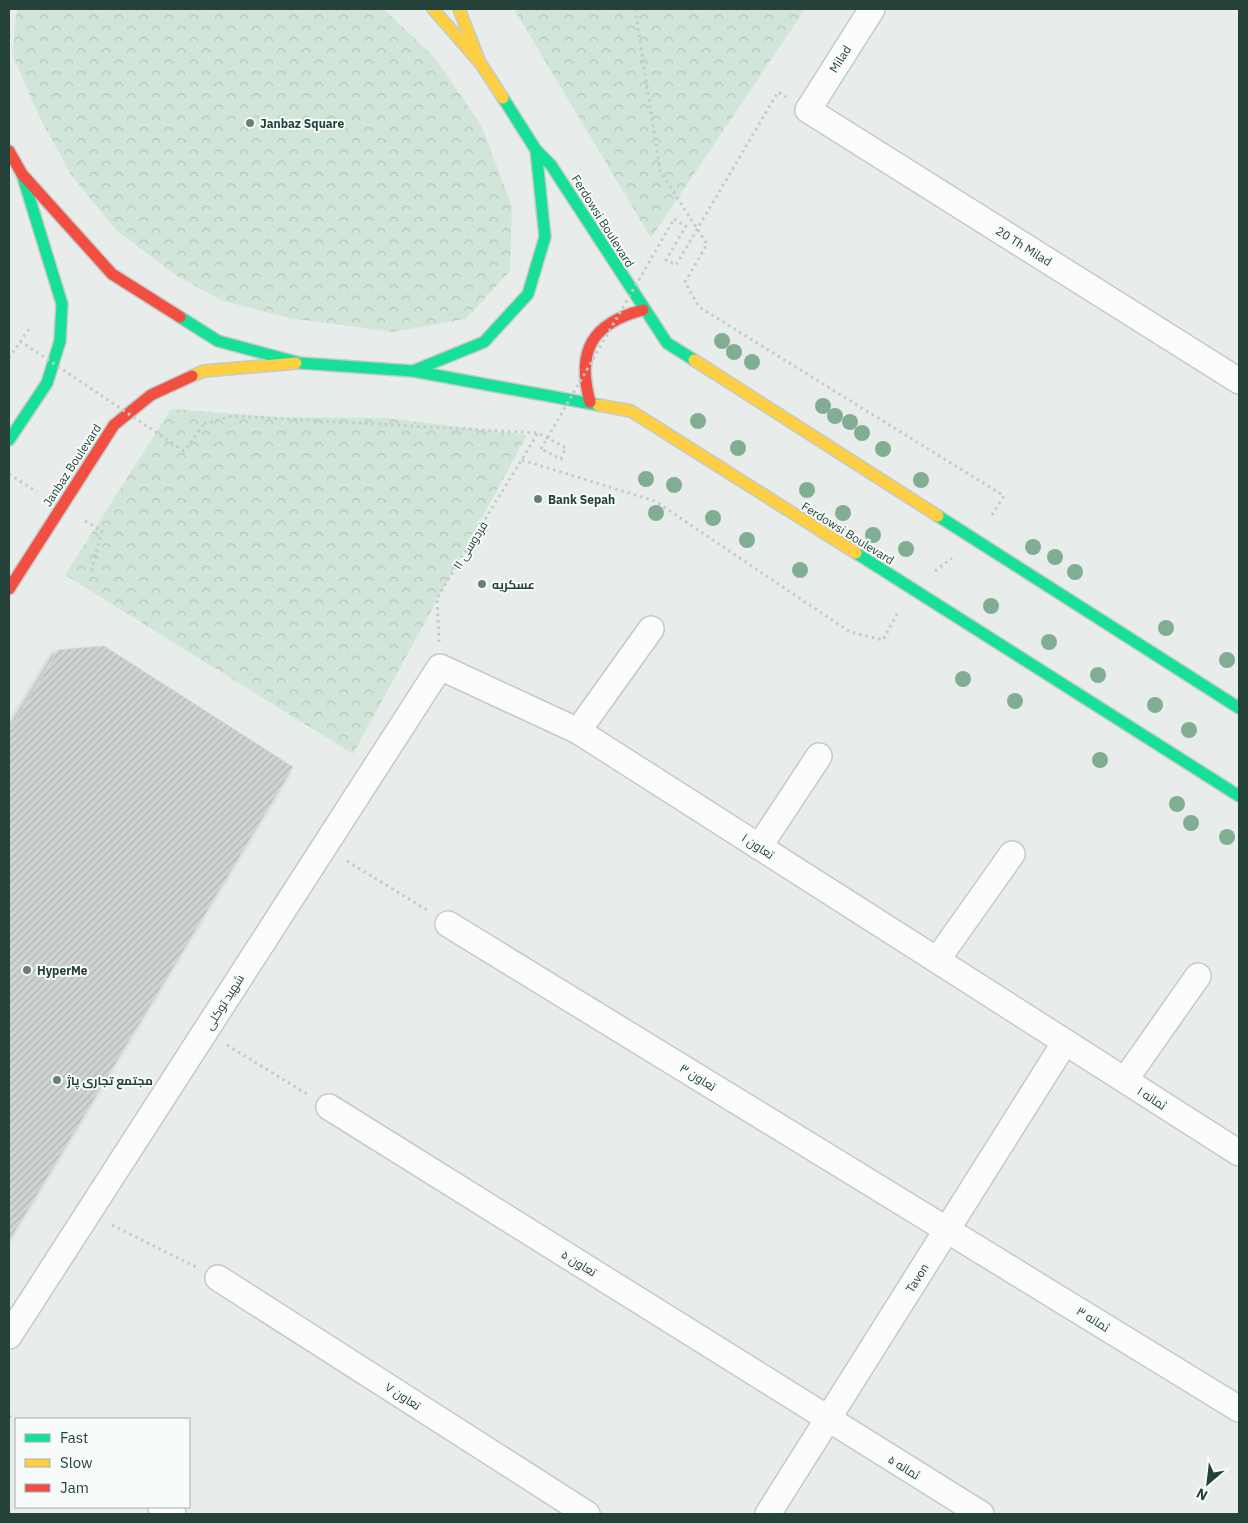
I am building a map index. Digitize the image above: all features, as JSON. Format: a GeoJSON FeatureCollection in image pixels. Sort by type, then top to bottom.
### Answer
{"type":"FeatureCollection","features":[{"type":"Feature","properties":{"kind":"main road"},"geometry":{"type":"LineString","coordinates":[[22,174],[112,274],[218,341],[300,362],[413,371],[484,342],[528,294],[545,237],[536,150],[481,64],[433,9]]}},
{"type":"Feature","properties":{"kind":"main road"},"geometry":{"type":"LineString","coordinates":[[458,9],[481,64]]}},
{"type":"Feature","properties":{"kind":"main road","name":"Ferdowsi Boulevard"},"geometry":{"type":"LineString","coordinates":[[536,150],[550,165],[666,343],[1239,708]]}},
{"type":"Feature","properties":{"kind":"main road"},"geometry":{"type":"LineString","coordinates":[[9,151],[22,174],[62,304],[60,342],[47,383],[9,440]]}},
{"type":"Feature","properties":{"kind":"main road"},"geometry":{"type":"LineString","coordinates":[[590,402],[584,387],[583,371],[585,356],[591,341],[600,328],[613,319],[628,312],[643,310]]}},
{"type":"Feature","properties":{"kind":"main road","name":"Janbaz Boulevard"},"geometry":{"type":"LineString","coordinates":[[9,590],[114,425],[151,395],[204,371],[300,362]]}},
{"type":"Feature","properties":{"kind":"main road","name":"Ferdowsi Boulevard"},"geometry":{"type":"LineString","coordinates":[[413,371],[590,402],[630,411],[1239,796]]}},
{"type":"Feature","properties":{"kind":"street","name":"Milad"},"geometry":{"type":"LineString","coordinates":[[808,110],[872,9]]}},
{"type":"Feature","properties":{"kind":"street","name":"20 Th Milad"},"geometry":{"type":"LineString","coordinates":[[808,110],[1239,381]]}},
{"type":"Feature","properties":{"kind":"street"},"geometry":{"type":"LineString","coordinates":[[578,731],[651,629]]}},
{"type":"Feature","properties":{"kind":"street","name":"تعاون ۱"},"geometry":{"type":"LineString","coordinates":[[440,667],[578,731],[1066,1042]]}},
{"type":"Feature","properties":{"kind":"street","name":"شهید توکلی"},"geometry":{"type":"LineString","coordinates":[[9,1336],[86,1213],[440,667]]}},
{"type":"Feature","properties":{"kind":"street"},"geometry":{"type":"LineString","coordinates":[[759,847],[819,756]]}},
{"type":"Feature","properties":{"kind":"street"},"geometry":{"type":"LineString","coordinates":[[937,960],[1012,854]]}},
{"type":"Feature","properties":{"kind":"street","name":"تعاون ۳"},"geometry":{"type":"LineString","coordinates":[[448,924],[947,1230]]}},
{"type":"Feature","properties":{"kind":"street"},"geometry":{"type":"LineString","coordinates":[[1125,1080],[1198,976]]}},
{"type":"Feature","properties":{"kind":"street","name":"Tavon"},"geometry":{"type":"LineString","coordinates":[[768,1514],[1066,1042]]}},
{"type":"Feature","properties":{"kind":"street","name":"ثمانه ۱"},"geometry":{"type":"LineString","coordinates":[[1066,1042],[1239,1153]]}},
{"type":"Feature","properties":{"kind":"street","name":"تعاون ۵"},"geometry":{"type":"LineString","coordinates":[[329,1107],[828,1419]]}},
{"type":"Feature","properties":{"kind":"street","name":"ثمانه ۳"},"geometry":{"type":"LineString","coordinates":[[947,1230],[1239,1409]]}},
{"type":"Feature","properties":{"kind":"street","name":"تعاون ۷"},"geometry":{"type":"LineString","coordinates":[[218,1278],[587,1514]]}},
{"type":"Feature","properties":{"kind":"street","name":"ثمانه ۵"},"geometry":{"type":"LineString","coordinates":[[828,1419],[981,1514]]}},
{"type":"Feature","properties":{"kind":"path"},"geometry":{"type":"LineString","coordinates":[[522,460],[655,501],[850,632],[883,640],[910,589],[977,540],[1004,496],[699,307],[685,282],[707,244],[696,230],[660,171],[635,9]]}},
{"type":"Feature","properties":{"kind":"path"},"geometry":{"type":"LineString","coordinates":[[20,341],[184,451],[204,424],[232,416],[538,434],[566,448],[561,459],[541,450],[674,219],[686,226],[666,260],[676,265],[778,92],[808,110]]}},
{"type":"Feature","properties":{"kind":"path"},"geometry":{"type":"LineString","coordinates":[[9,358],[33,322]]}},
{"type":"Feature","properties":{"kind":"path","name":"فردوسی ۱۱"},"geometry":{"type":"LineString","coordinates":[[440,667],[437,598],[538,434]]}},
{"type":"Feature","properties":{"kind":"path"},"geometry":{"type":"LineString","coordinates":[[323,846],[448,924]]}},
{"type":"Feature","properties":{"kind":"path"},"geometry":{"type":"LineString","coordinates":[[205,1032],[329,1107]]}},
{"type":"Feature","properties":{"kind":"path"},"geometry":{"type":"LineString","coordinates":[[86,1213],[218,1278]]}},
{"type":"Feature","properties":{"kind":"green space"},"geometry":{"type":"Polygon","coordinates":[[[17,9],[384,9],[435,58],[481,125],[512,206],[510,271],[466,319],[393,332],[289,318],[223,301],[177,276],[116,230],[72,176],[40,118],[12,54],[17,9]]]}},
{"type":"Feature","properties":{"kind":"green space"},"geometry":{"type":"Polygon","coordinates":[[[514,9],[805,9],[651,238],[514,9]]]}},
{"type":"Feature","properties":{"kind":"green space"},"geometry":{"type":"Polygon","coordinates":[[[171,409],[279,417],[386,418],[527,435],[353,754],[65,575],[171,409]]]}},
{"type":"Feature","properties":{"kind":"building","name":"مجتمع تجاری پاژ"},"geometry":{"type":"Polygon","coordinates":[[[104,646],[293,767],[9,1241],[9,731],[58,650],[104,646]]]}},
{"type":"Feature","properties":{"kind":"traffic: fast"},"geometry":{"type":"LineString","coordinates":[[413,371],[484,342],[528,294],[545,237],[536,150],[503,98]]}},
{"type":"Feature","properties":{"kind":"traffic: fast"},"geometry":{"type":"LineString","coordinates":[[536,150],[551,165],[667,343],[694,360]]}},
{"type":"Feature","properties":{"kind":"traffic: fast"},"geometry":{"type":"LineString","coordinates":[[9,440],[47,383],[60,341],[62,304],[22,174]]}},
{"type":"Feature","properties":{"kind":"traffic: fast"},"geometry":{"type":"LineString","coordinates":[[180,317],[218,341],[300,363],[413,371],[598,405]]}},
{"type":"Feature","properties":{"kind":"traffic: fast"},"geometry":{"type":"LineString","coordinates":[[938,516],[1239,708]]}},
{"type":"Feature","properties":{"kind":"traffic: fast"},"geometry":{"type":"LineString","coordinates":[[856,553],[1239,796]]}},
{"type":"Feature","properties":{"kind":"traffic: slow"},"geometry":{"type":"LineString","coordinates":[[433,9],[481,64],[503,98]]}},
{"type":"Feature","properties":{"kind":"traffic: slow"},"geometry":{"type":"LineString","coordinates":[[459,9],[479,60]]}},
{"type":"Feature","properties":{"kind":"traffic: slow"},"geometry":{"type":"LineString","coordinates":[[694,360],[938,516]]}},
{"type":"Feature","properties":{"kind":"traffic: slow"},"geometry":{"type":"LineString","coordinates":[[192,376],[204,371],[296,363]]}},
{"type":"Feature","properties":{"kind":"traffic: slow"},"geometry":{"type":"LineString","coordinates":[[598,405],[631,411],[856,553]]}},
{"type":"Feature","properties":{"kind":"traffic: jam"},"geometry":{"type":"LineString","coordinates":[[9,151],[22,174],[112,274],[180,317]]}},
{"type":"Feature","properties":{"kind":"traffic: jam"},"geometry":{"type":"LineString","coordinates":[[590,402],[585,368],[587,354],[592,342],[600,331],[611,323],[643,310]]}},
{"type":"Feature","properties":{"kind":"traffic: jam"},"geometry":{"type":"LineString","coordinates":[[9,589],[114,425],[151,395],[192,376]]}},
{"type":"Feature","properties":{"kind":"place","name":"Janbaz Square"},"geometry":{"type":"Point","coordinates":[250,123]}},
{"type":"Feature","properties":{"kind":"place","name":"Bank Sepah"},"geometry":{"type":"Point","coordinates":[538,499]}},
{"type":"Feature","properties":{"kind":"place","name":"عسکریه"},"geometry":{"type":"Point","coordinates":[482,584]}},
{"type":"Feature","properties":{"kind":"place","name":"HyperMe"},"geometry":{"type":"Point","coordinates":[27,970]}},
{"type":"Feature","properties":{"kind":"place","name":"مجتمع تجاری پاژ"},"geometry":{"type":"Point","coordinates":[57,1080]}}]}
